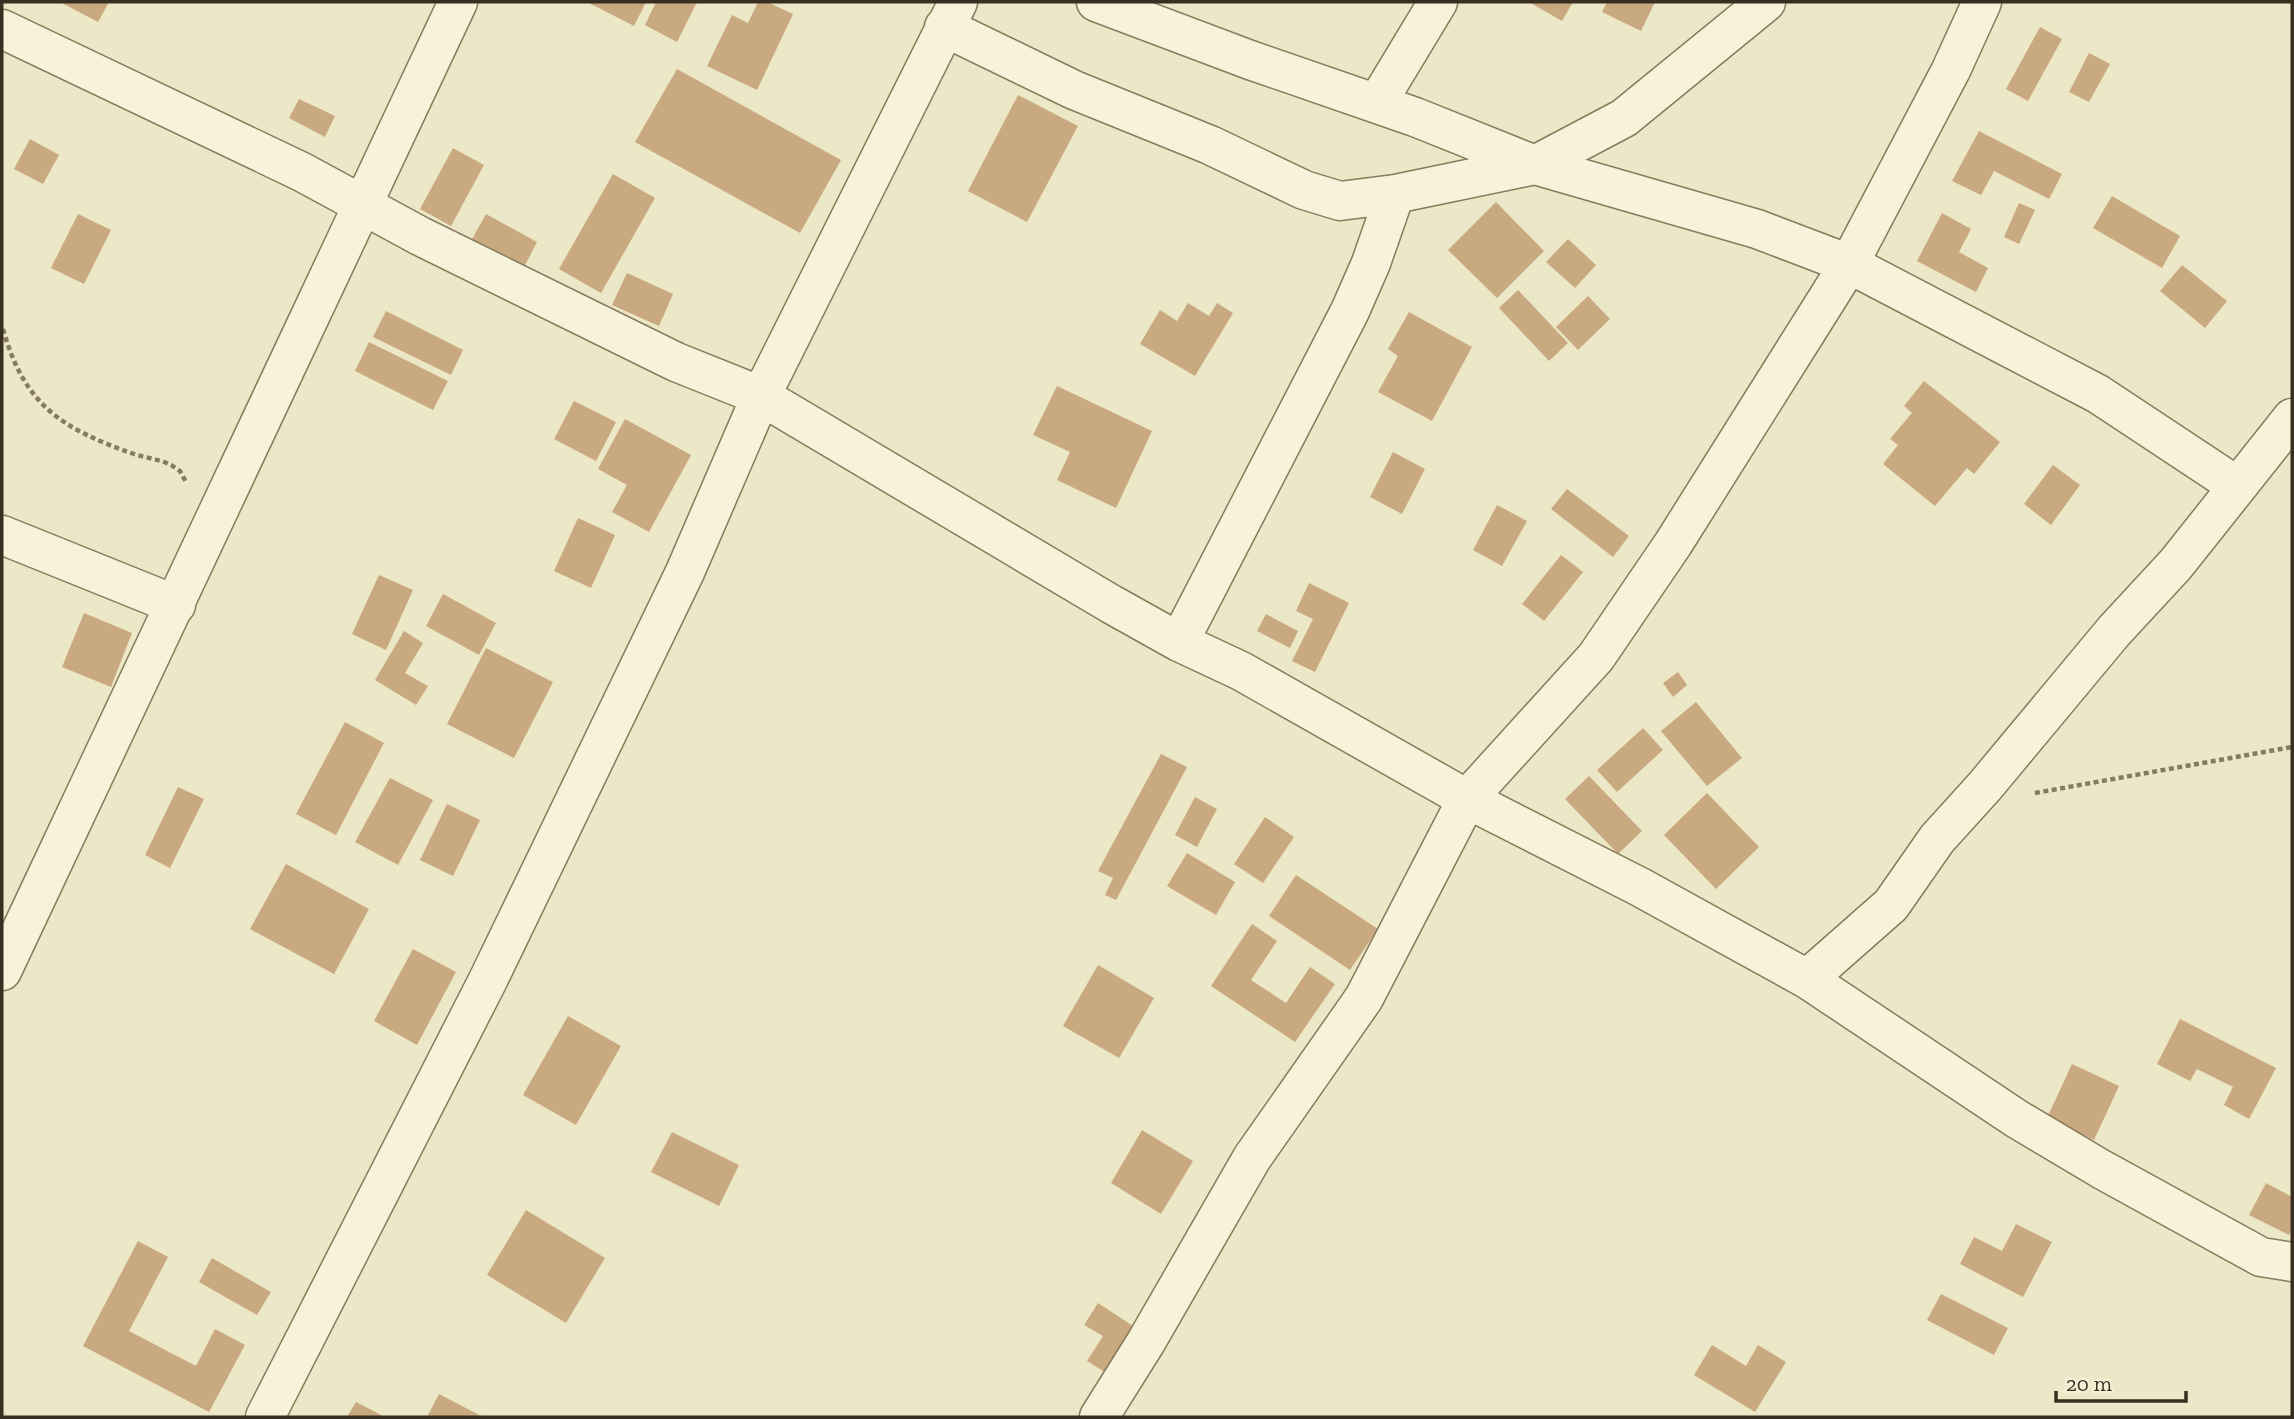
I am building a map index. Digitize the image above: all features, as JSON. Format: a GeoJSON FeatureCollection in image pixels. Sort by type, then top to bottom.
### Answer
{"type":"FeatureCollection","features":[{"type":"Feature","properties":{"kind":"street"},"geometry":{"type":"LineString","coordinates":[[2,971],[458,2]]}},
{"type":"Feature","properties":{"kind":"street"},"geometry":{"type":"LineString","coordinates":[[1096,2],[1250,60],[1377,103],[1535,165],[1757,229],[1849,264],[2098,394],[2237,486]]}},
{"type":"Feature","properties":{"kind":"street"},"geometry":{"type":"LineString","coordinates":[[1377,103],[1438,2]]}},
{"type":"Feature","properties":{"kind":"street"},"geometry":{"type":"LineString","coordinates":[[265,1417],[500,955],[685,572],[761,396],[951,14],[1074,90],[1210,145],[1304,190],[1340,201],[1395,194],[1535,165],[1624,118],[1766,2]]}},
{"type":"Feature","properties":{"kind":"street"},"geometry":{"type":"LineString","coordinates":[[1099,1417],[1146,1342],[1252,1158],[1364,998],[1467,799],[1596,657],[1673,544],[1849,264],[1951,70],[1982,2]]}},
{"type":"Feature","properties":{"kind":"street"},"geometry":{"type":"LineString","coordinates":[[2,29],[362,202],[420,236],[603,327],[676,362],[761,396],[1001,540],[1179,642],[1241,671],[1467,799],[1640,887],[1807,979],[2017,1119],[2101,1169],[2261,1257],[2292,1262]]}},
{"type":"Feature","properties":{"kind":"street"},"geometry":{"type":"LineString","coordinates":[[1179,642],[1350,311],[1371,263],[1395,194]]}},
{"type":"Feature","properties":{"kind":"street"},"geometry":{"type":"LineString","coordinates":[[1807,979],[1891,905],[1937,839],[2114,631],[2176,564],[2292,418]]}},
{"type":"Feature","properties":{"kind":"street"},"geometry":{"type":"LineString","coordinates":[[2,536],[176,605]]}},
{"type":"Feature","properties":{"kind":"path"},"geometry":{"type":"LineString","coordinates":[[3,329],[20,377],[36,400],[77,431],[171,465],[180,471],[187,489]]}},
{"type":"Feature","properties":{"kind":"path"},"geometry":{"type":"LineString","coordinates":[[1968,805],[2292,747]]}},
{"type":"Feature","properties":{"kind":"building"},"geometry":{"type":"Polygon","coordinates":[[[60,2],[109,2],[98,22],[60,2]]]}},
{"type":"Feature","properties":{"kind":"building"},"geometry":{"type":"Polygon","coordinates":[[[587,2],[646,2],[634,26],[587,2]]]}},
{"type":"Feature","properties":{"kind":"building"},"geometry":{"type":"Polygon","coordinates":[[[656,2],[697,2],[677,42],[645,25],[656,2]]]}},
{"type":"Feature","properties":{"kind":"building"},"geometry":{"type":"Polygon","coordinates":[[[758,2],[767,2],[793,14],[757,90],[707,66],[732,15],[748,23],[758,2]]]}},
{"type":"Feature","properties":{"kind":"building"},"geometry":{"type":"Polygon","coordinates":[[[1529,2],[1573,2],[1562,21],[1529,2]]]}},
{"type":"Feature","properties":{"kind":"building"},"geometry":{"type":"Polygon","coordinates":[[[1607,2],[1655,2],[1641,31],[1602,12],[1607,2]]]}},
{"type":"Feature","properties":{"kind":"building"},"geometry":{"type":"Polygon","coordinates":[[[2040,27],[2062,39],[2028,101],[2006,89],[2040,27]]]}},
{"type":"Feature","properties":{"kind":"building"},"geometry":{"type":"Polygon","coordinates":[[[2089,53],[2110,64],[2089,102],[2069,92],[2089,53]]]}},
{"type":"Feature","properties":{"kind":"building"},"geometry":{"type":"Polygon","coordinates":[[[677,69],[841,160],[800,233],[635,142],[677,69]]]}},
{"type":"Feature","properties":{"kind":"building"},"geometry":{"type":"Polygon","coordinates":[[[1018,95],[1078,126],[1027,222],[968,191],[1018,95]]]}},
{"type":"Feature","properties":{"kind":"building"},"geometry":{"type":"Polygon","coordinates":[[[299,99],[335,116],[325,137],[289,118],[299,99]]]}},
{"type":"Feature","properties":{"kind":"building"},"geometry":{"type":"Polygon","coordinates":[[[1979,131],[2062,174],[2049,199],[1994,171],[1981,195],[1952,181],[1979,131]]]}},
{"type":"Feature","properties":{"kind":"building"},"geometry":{"type":"Polygon","coordinates":[[[30,139],[59,155],[43,184],[14,169],[30,139]]]}},
{"type":"Feature","properties":{"kind":"building"},"geometry":{"type":"Polygon","coordinates":[[[453,148],[484,165],[451,226],[420,209],[453,148]]]}},
{"type":"Feature","properties":{"kind":"building"},"geometry":{"type":"Polygon","coordinates":[[[613,174],[655,198],[601,293],[559,269],[613,174]]]}},
{"type":"Feature","properties":{"kind":"building"},"geometry":{"type":"Polygon","coordinates":[[[2112,196],[2180,236],[2162,268],[2093,228],[2112,196]]]}},
{"type":"Feature","properties":{"kind":"building"},"geometry":{"type":"Polygon","coordinates":[[[1496,202],[1544,251],[1497,298],[1448,250],[1496,202]]]}},
{"type":"Feature","properties":{"kind":"building"},"geometry":{"type":"Polygon","coordinates":[[[2019,203],[2035,210],[2019,244],[2004,237],[2019,203]]]}},
{"type":"Feature","properties":{"kind":"building"},"geometry":{"type":"Polygon","coordinates":[[[1942,213],[1971,229],[1959,252],[1988,268],[1976,292],[1917,261],[1942,213]]]}},
{"type":"Feature","properties":{"kind":"building"},"geometry":{"type":"Polygon","coordinates":[[[78,214],[111,230],[84,284],[51,268],[78,214]]]}},
{"type":"Feature","properties":{"kind":"building"},"geometry":{"type":"Polygon","coordinates":[[[486,214],[537,242],[524,267],[472,239],[486,214]]]}},
{"type":"Feature","properties":{"kind":"building"},"geometry":{"type":"Polygon","coordinates":[[[1568,239],[1596,265],[1575,288],[1546,262],[1568,239]]]}},
{"type":"Feature","properties":{"kind":"building"},"geometry":{"type":"Polygon","coordinates":[[[2182,265],[2227,301],[2205,328],[2160,291],[2182,265]]]}},
{"type":"Feature","properties":{"kind":"building"},"geometry":{"type":"Polygon","coordinates":[[[627,273],[673,294],[659,326],[612,305],[627,273]]]}},
{"type":"Feature","properties":{"kind":"building"},"geometry":{"type":"Polygon","coordinates":[[[1518,290],[1568,343],[1549,361],[1499,308],[1518,290]]]}},
{"type":"Feature","properties":{"kind":"building"},"geometry":{"type":"Polygon","coordinates":[[[1588,296],[1610,319],[1578,350],[1556,327],[1588,296]]]}},
{"type":"Feature","properties":{"kind":"building"},"geometry":{"type":"Polygon","coordinates":[[[1188,303],[1209,316],[1217,303],[1233,313],[1195,376],[1140,344],[1160,310],[1177,321],[1188,303]]]}},
{"type":"Feature","properties":{"kind":"building"},"geometry":{"type":"Polygon","coordinates":[[[386,311],[463,350],[451,375],[373,337],[386,311]]]}},
{"type":"Feature","properties":{"kind":"building"},"geometry":{"type":"Polygon","coordinates":[[[1409,312],[1472,347],[1432,421],[1378,392],[1398,356],[1388,349],[1409,312]]]}},
{"type":"Feature","properties":{"kind":"building"},"geometry":{"type":"Polygon","coordinates":[[[369,342],[448,381],[433,410],[355,371],[369,342]]]}},
{"type":"Feature","properties":{"kind":"building"},"geometry":{"type":"Polygon","coordinates":[[[1924,381],[2000,442],[1974,474],[1967,468],[1935,506],[1883,464],[1898,445],[1890,439],[1912,413],[1904,406],[1924,381]]]}},
{"type":"Feature","properties":{"kind":"building"},"geometry":{"type":"Polygon","coordinates":[[[1057,386],[1152,431],[1116,508],[1057,480],[1070,452],[1033,435],[1057,386]]]}},
{"type":"Feature","properties":{"kind":"building"},"geometry":{"type":"Polygon","coordinates":[[[574,401],[616,422],[596,461],[554,439],[574,401]]]}},
{"type":"Feature","properties":{"kind":"building"},"geometry":{"type":"Polygon","coordinates":[[[625,419],[691,455],[649,532],[612,512],[627,485],[598,469],[625,419]]]}},
{"type":"Feature","properties":{"kind":"building"},"geometry":{"type":"Polygon","coordinates":[[[1393,452],[1425,469],[1402,514],[1370,497],[1393,452]]]}},
{"type":"Feature","properties":{"kind":"building"},"geometry":{"type":"Polygon","coordinates":[[[2053,465],[2080,485],[2051,525],[2024,504],[2053,465]]]}},
{"type":"Feature","properties":{"kind":"building"},"geometry":{"type":"Polygon","coordinates":[[[1567,489],[1629,536],[1613,557],[1551,509],[1567,489]]]}},
{"type":"Feature","properties":{"kind":"building"},"geometry":{"type":"Polygon","coordinates":[[[1497,505],[1527,521],[1502,566],[1473,550],[1497,505]]]}},
{"type":"Feature","properties":{"kind":"building"},"geometry":{"type":"Polygon","coordinates":[[[578,518],[615,535],[591,588],[554,571],[578,518]]]}},
{"type":"Feature","properties":{"kind":"building"},"geometry":{"type":"Polygon","coordinates":[[[1561,555],[1583,572],[1544,621],[1522,604],[1561,555]]]}},
{"type":"Feature","properties":{"kind":"building"},"geometry":{"type":"Polygon","coordinates":[[[379,575],[413,590],[386,650],[352,634],[379,575]]]}},
{"type":"Feature","properties":{"kind":"building"},"geometry":{"type":"Polygon","coordinates":[[[1309,583],[1349,603],[1315,672],[1292,661],[1313,619],[1296,611],[1309,583]]]}},
{"type":"Feature","properties":{"kind":"building"},"geometry":{"type":"Polygon","coordinates":[[[443,594],[496,623],[479,655],[426,626],[443,594]]]}},
{"type":"Feature","properties":{"kind":"building"},"geometry":{"type":"Polygon","coordinates":[[[84,613],[132,633],[111,687],[62,667],[84,613]]]}},
{"type":"Feature","properties":{"kind":"building"},"geometry":{"type":"Polygon","coordinates":[[[1266,614],[1298,631],[1290,648],[1257,631],[1266,614]]]}},
{"type":"Feature","properties":{"kind":"building"},"geometry":{"type":"Polygon","coordinates":[[[404,631],[423,643],[405,673],[428,686],[416,705],[375,680],[404,631]]]}},
{"type":"Feature","properties":{"kind":"building"},"geometry":{"type":"Polygon","coordinates":[[[486,648],[553,682],[514,758],[447,724],[486,648]]]}},
{"type":"Feature","properties":{"kind":"building"},"geometry":{"type":"Polygon","coordinates":[[[1678,672],[1687,685],[1673,697],[1663,683],[1678,672]]]}},
{"type":"Feature","properties":{"kind":"building"},"geometry":{"type":"Polygon","coordinates":[[[1696,702],[1742,758],[1707,786],[1661,731],[1696,702]]]}},
{"type":"Feature","properties":{"kind":"building"},"geometry":{"type":"Polygon","coordinates":[[[345,722],[384,743],[336,835],[296,814],[345,722]]]}},
{"type":"Feature","properties":{"kind":"building"},"geometry":{"type":"Polygon","coordinates":[[[1643,728],[1663,750],[1617,792],[1597,770],[1643,728]]]}},
{"type":"Feature","properties":{"kind":"building"},"geometry":{"type":"Polygon","coordinates":[[[1161,754],[1187,767],[1116,900],[1105,895],[1113,878],[1098,871],[1161,754]]]}},
{"type":"Feature","properties":{"kind":"building"},"geometry":{"type":"Polygon","coordinates":[[[1589,776],[1642,831],[1618,854],[1565,799],[1589,776]]]}},
{"type":"Feature","properties":{"kind":"building"},"geometry":{"type":"Polygon","coordinates":[[[390,778],[433,800],[398,865],[355,842],[390,778]]]}},
{"type":"Feature","properties":{"kind":"building"},"geometry":{"type":"Polygon","coordinates":[[[178,787],[204,799],[170,868],[145,855],[178,787]]]}},
{"type":"Feature","properties":{"kind":"building"},"geometry":{"type":"Polygon","coordinates":[[[1707,793],[1759,847],[1716,889],[1664,835],[1707,793]]]}},
{"type":"Feature","properties":{"kind":"building"},"geometry":{"type":"Polygon","coordinates":[[[1195,797],[1217,809],[1197,847],[1175,835],[1195,797]]]}},
{"type":"Feature","properties":{"kind":"building"},"geometry":{"type":"Polygon","coordinates":[[[447,804],[480,820],[453,876],[420,860],[447,804]]]}},
{"type":"Feature","properties":{"kind":"building"},"geometry":{"type":"Polygon","coordinates":[[[1265,817],[1294,837],[1263,883],[1234,864],[1265,817]]]}},
{"type":"Feature","properties":{"kind":"building"},"geometry":{"type":"Polygon","coordinates":[[[1187,853],[1235,882],[1216,915],[1167,886],[1187,853]]]}},
{"type":"Feature","properties":{"kind":"building"},"geometry":{"type":"Polygon","coordinates":[[[286,864],[369,909],[334,974],[250,929],[286,864]]]}},
{"type":"Feature","properties":{"kind":"building"},"geometry":{"type":"Polygon","coordinates":[[[1296,875],[1378,929],[1350,970],[1269,916],[1296,875]]]}},
{"type":"Feature","properties":{"kind":"building"},"geometry":{"type":"Polygon","coordinates":[[[1252,924],[1277,941],[1251,980],[1286,1003],[1310,967],[1335,984],[1295,1042],[1211,986],[1252,924]]]}},
{"type":"Feature","properties":{"kind":"building"},"geometry":{"type":"Polygon","coordinates":[[[413,949],[456,972],[417,1045],[374,1021],[413,949]]]}},
{"type":"Feature","properties":{"kind":"building"},"geometry":{"type":"Polygon","coordinates":[[[1098,965],[1154,998],[1119,1058],[1063,1026],[1098,965]]]}},
{"type":"Feature","properties":{"kind":"building"},"geometry":{"type":"Polygon","coordinates":[[[568,1016],[621,1046],[576,1125],[523,1095],[568,1016]]]}},
{"type":"Feature","properties":{"kind":"building"},"geometry":{"type":"Polygon","coordinates":[[[2180,1019],[2276,1068],[2249,1119],[2224,1105],[2233,1087],[2197,1069],[2190,1081],[2157,1064],[2180,1019]]]}},
{"type":"Feature","properties":{"kind":"building"},"geometry":{"type":"Polygon","coordinates":[[[2072,1064],[2119,1086],[2094,1140],[2047,1118],[2072,1064]]]}},
{"type":"Feature","properties":{"kind":"building"},"geometry":{"type":"Polygon","coordinates":[[[1142,1130],[1193,1161],[1161,1214],[1111,1183],[1142,1130]]]}},
{"type":"Feature","properties":{"kind":"building"},"geometry":{"type":"Polygon","coordinates":[[[672,1132],[739,1165],[719,1206],[651,1172],[672,1132]]]}},
{"type":"Feature","properties":{"kind":"building"},"geometry":{"type":"Polygon","coordinates":[[[2266,1183],[2292,1197],[2292,1228],[2289,1235],[2249,1215],[2266,1183]]]}},
{"type":"Feature","properties":{"kind":"building"},"geometry":{"type":"Polygon","coordinates":[[[526,1210],[605,1258],[566,1323],[487,1275],[526,1210]]]}},
{"type":"Feature","properties":{"kind":"building"},"geometry":{"type":"Polygon","coordinates":[[[2016,1224],[2052,1242],[2023,1297],[1960,1264],[1974,1237],[2002,1251],[2016,1224]]]}},
{"type":"Feature","properties":{"kind":"building"},"geometry":{"type":"Polygon","coordinates":[[[138,1241],[168,1257],[129,1331],[196,1366],[215,1329],[245,1345],[209,1412],[83,1346],[138,1241]]]}},
{"type":"Feature","properties":{"kind":"building"},"geometry":{"type":"Polygon","coordinates":[[[212,1258],[271,1292],[257,1315],[199,1282],[212,1258]]]}},
{"type":"Feature","properties":{"kind":"building"},"geometry":{"type":"Polygon","coordinates":[[[1941,1294],[2008,1328],[1994,1355],[1927,1320],[1941,1294]]]}},
{"type":"Feature","properties":{"kind":"building"},"geometry":{"type":"Polygon","coordinates":[[[1098,1303],[1139,1330],[1111,1376],[1087,1361],[1103,1336],[1084,1325],[1098,1303]]]}},
{"type":"Feature","properties":{"kind":"building"},"geometry":{"type":"Polygon","coordinates":[[[1712,1345],[1746,1366],[1758,1345],[1786,1362],[1755,1412],[1694,1375],[1712,1345]]]}},
{"type":"Feature","properties":{"kind":"building"},"geometry":{"type":"Polygon","coordinates":[[[439,1394],[483,1417],[427,1417],[439,1394]]]}},
{"type":"Feature","properties":{"kind":"building"},"geometry":{"type":"Polygon","coordinates":[[[356,1402],[385,1417],[347,1417],[356,1402]]]}}]}
